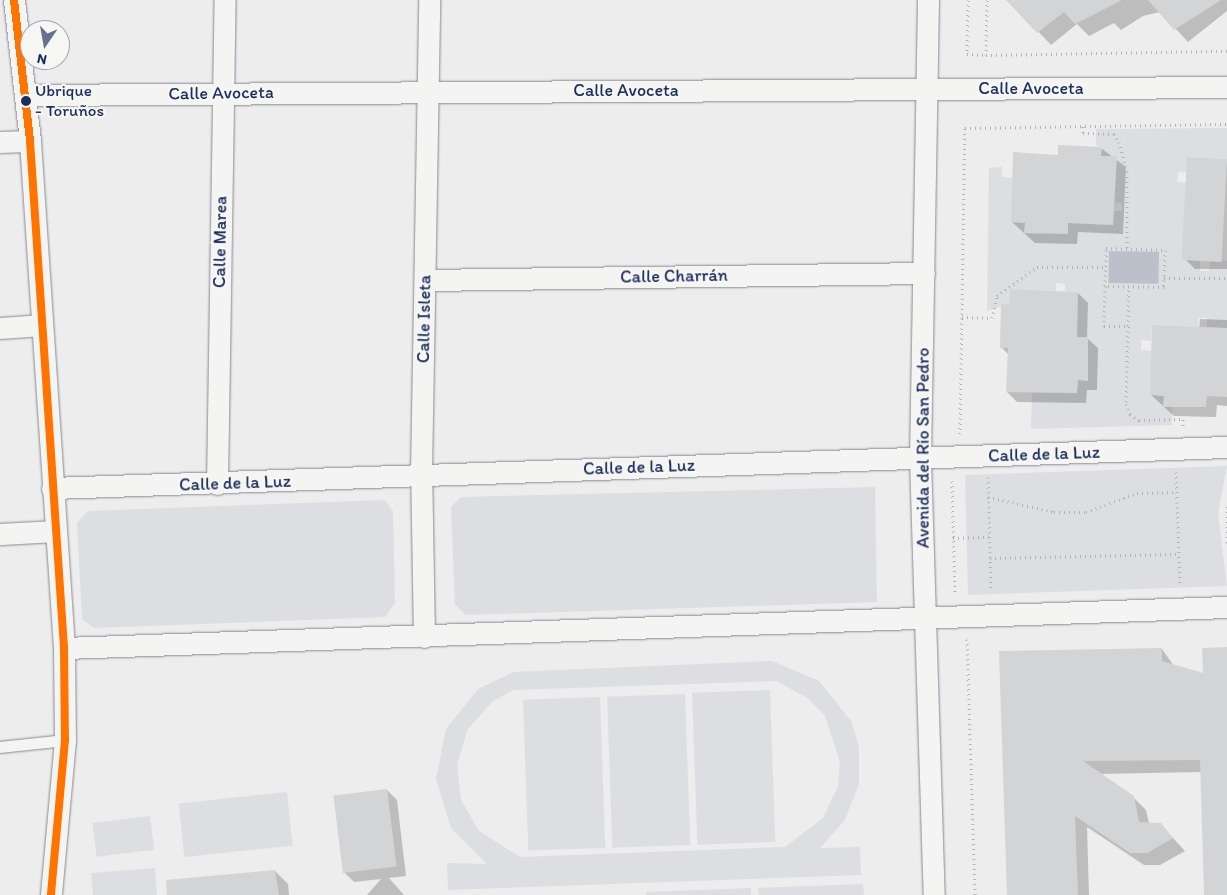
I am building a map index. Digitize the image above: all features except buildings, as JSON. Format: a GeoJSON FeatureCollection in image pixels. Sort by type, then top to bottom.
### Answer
{"type":"FeatureCollection","features":[{"type":"Feature","properties":{"kind":"street"},"geometry":{"type":"LineString","coordinates":[[14,0],[30,141],[54,531],[64,648],[65,740],[50,895]]}},
{"type":"Feature","properties":{"kind":"street","name":"Calle Marea"},"geometry":{"type":"LineString","coordinates":[[217,484],[225,0]]}},
{"type":"Feature","properties":{"kind":"street","name":"Calle Isleta"},"geometry":{"type":"LineString","coordinates":[[424,637],[422,473],[429,0]]}},
{"type":"Feature","properties":{"kind":"street","name":"Avenida del Río San Pedro"},"geometry":{"type":"LineString","coordinates":[[928,0],[920,459],[934,895]]}},
{"type":"Feature","properties":{"kind":"street","name":"Calle Avoceta"},"geometry":{"type":"LineString","coordinates":[[25,95],[1227,87]]}},
{"type":"Feature","properties":{"kind":"street"},"geometry":{"type":"LineString","coordinates":[[0,142],[30,141]]}},
{"type":"Feature","properties":{"kind":"street","name":"Calle Charrán"},"geometry":{"type":"LineString","coordinates":[[424,280],[924,273]]}},
{"type":"Feature","properties":{"kind":"street"},"geometry":{"type":"LineString","coordinates":[[0,328],[42,325]]}},
{"type":"Feature","properties":{"kind":"street","name":"Calle de la Luz"},"geometry":{"type":"LineString","coordinates":[[52,488],[217,484],[422,473],[920,459],[1227,446]]}},
{"type":"Feature","properties":{"kind":"street"},"geometry":{"type":"LineString","coordinates":[[0,534],[54,531]]}},
{"type":"Feature","properties":{"kind":"street"},"geometry":{"type":"LineString","coordinates":[[64,648],[424,637],[1227,607]]}},
{"type":"Feature","properties":{"kind":"lane"},"geometry":{"type":"LineString","coordinates":[[0,747],[65,740]]}},
{"type":"Feature","properties":{"kind":"path"},"geometry":{"type":"LineString","coordinates":[[968,0],[967,54],[1227,51]]}},
{"type":"Feature","properties":{"kind":"path"},"geometry":{"type":"LineString","coordinates":[[986,54],[987,0]]}},
{"type":"Feature","properties":{"kind":"path"},"geometry":{"type":"LineString","coordinates":[[970,435],[960,435],[965,128],[1227,124]]}},
{"type":"Feature","properties":{"kind":"path"},"geometry":{"type":"LineString","coordinates":[[1083,126],[1083,133],[1114,134],[1119,142],[1127,172],[1128,249]]}},
{"type":"Feature","properties":{"kind":"path"},"geometry":{"type":"LineString","coordinates":[[1105,286],[1164,287],[1165,250],[1106,248],[1105,267],[1104,326],[1128,326]]}},
{"type":"Feature","properties":{"kind":"path"},"geometry":{"type":"LineString","coordinates":[[962,317],[992,318],[997,296],[1037,267],[1105,267]]}},
{"type":"Feature","properties":{"kind":"path"},"geometry":{"type":"LineString","coordinates":[[1164,278],[1227,278]]}},
{"type":"Feature","properties":{"kind":"path"},"geometry":{"type":"LineString","coordinates":[[1129,286],[1126,404],[1130,414],[1139,420],[1182,420],[1183,428]]}},
{"type":"Feature","properties":{"kind":"path"},"geometry":{"type":"LineString","coordinates":[[1173,429],[1192,428]]}},
{"type":"Feature","properties":{"kind":"path"},"geometry":{"type":"LineString","coordinates":[[1175,465],[1180,591]]}},
{"type":"Feature","properties":{"kind":"path"},"geometry":{"type":"LineString","coordinates":[[979,472],[997,471]]}},
{"type":"Feature","properties":{"kind":"path"},"geometry":{"type":"LineString","coordinates":[[982,597],[991,597],[988,472]]}},
{"type":"Feature","properties":{"kind":"path"},"geometry":{"type":"LineString","coordinates":[[952,473],[955,598],[964,598]]}},
{"type":"Feature","properties":{"kind":"path"},"geometry":{"type":"LineString","coordinates":[[988,497],[1054,512],[1086,512],[1137,493],[1176,492]]}},
{"type":"Feature","properties":{"kind":"path"},"geometry":{"type":"LineString","coordinates":[[1227,502],[1227,543]]}},
{"type":"Feature","properties":{"kind":"path"},"geometry":{"type":"LineString","coordinates":[[954,538],[989,537]]}},
{"type":"Feature","properties":{"kind":"path"},"geometry":{"type":"LineString","coordinates":[[990,558],[1178,554]]}},
{"type":"Feature","properties":{"kind":"path"},"geometry":{"type":"LineString","coordinates":[[974,895],[967,636],[976,636]]}},
{"type":"Feature","properties":{"kind":"shaded area"},"geometry":{"type":"Polygon","coordinates":[[[1227,128],[1227,159],[1188,157],[1187,172],[1178,172],[1177,182],[1187,183],[1184,260],[1200,261],[1200,271],[1209,271],[1210,260],[1227,261],[1227,328],[1207,327],[1207,318],[1199,318],[1198,327],[1152,325],[1151,341],[1141,340],[1141,350],[1152,351],[1150,395],[1164,396],[1163,406],[1172,407],[1172,425],[1031,429],[1032,392],[1077,393],[1077,380],[1088,380],[1088,369],[1077,369],[1078,346],[1088,346],[1088,338],[1077,337],[1078,292],[1065,291],[1065,284],[1056,283],[1056,291],[1010,289],[1009,304],[987,311],[989,168],[1002,167],[1002,177],[1013,178],[1011,222],[1025,223],[1024,233],[1035,234],[1036,223],[1059,224],[1058,234],[1067,234],[1068,223],[1113,225],[1113,211],[1122,211],[1122,203],[1114,202],[1117,156],[1101,156],[1101,147],[1096,146],[1096,129],[1227,128]]]}},
{"type":"Feature","properties":{"kind":"shaded area"},"geometry":{"type":"Polygon","coordinates":[[[1109,251],[1159,252],[1158,284],[1108,283],[1109,251]]]}},
{"type":"Feature","properties":{"kind":"shaded area"},"geometry":{"type":"Polygon","coordinates":[[[1227,466],[1218,514],[1227,586],[968,595],[965,475],[1227,466]]]}},
{"type":"Feature","properties":{"kind":"shaded area"},"geometry":{"type":"Polygon","coordinates":[[[875,487],[877,602],[466,615],[455,605],[451,507],[461,497],[875,487]]]}},
{"type":"Feature","properties":{"kind":"shaded area"},"geometry":{"type":"Polygon","coordinates":[[[385,500],[393,511],[395,603],[385,617],[94,628],[82,619],[77,523],[88,511],[385,500]]]}},
{"type":"Feature","properties":{"kind":"shaded area"},"geometry":{"type":"Polygon","coordinates":[[[772,661],[819,681],[851,721],[859,746],[859,784],[845,820],[820,848],[860,847],[861,875],[448,890],[447,863],[487,864],[451,828],[436,779],[446,729],[478,689],[513,672],[772,661]],[[776,681],[513,690],[492,702],[468,729],[457,764],[461,800],[479,831],[520,857],[785,847],[823,818],[838,786],[840,762],[825,716],[808,698],[776,681]]]}},
{"type":"Feature","properties":{"kind":"shaded area"},"geometry":{"type":"Polygon","coordinates":[[[770,690],[775,842],[697,845],[692,693],[770,690]]]}},
{"type":"Feature","properties":{"kind":"shaded area"},"geometry":{"type":"Polygon","coordinates":[[[685,694],[690,845],[612,848],[607,697],[685,694]]]}},
{"type":"Feature","properties":{"kind":"shaded area"},"geometry":{"type":"Polygon","coordinates":[[[600,697],[605,848],[528,851],[523,700],[600,697]]]}},
{"type":"Feature","properties":{"kind":"shaded area"},"geometry":{"type":"Polygon","coordinates":[[[287,792],[293,846],[184,857],[179,803],[287,792]]]}},
{"type":"Feature","properties":{"kind":"shaded area"},"geometry":{"type":"Polygon","coordinates":[[[150,816],[154,850],[97,857],[92,823],[150,816]]]}},
{"type":"Feature","properties":{"kind":"shaded area"},"geometry":{"type":"Polygon","coordinates":[[[155,868],[157,895],[93,895],[91,873],[155,868]]]}},
{"type":"Feature","properties":{"kind":"shaded area"},"geometry":{"type":"Polygon","coordinates":[[[863,884],[864,895],[759,895],[758,888],[863,884]]]}},
{"type":"Feature","properties":{"kind":"shaded area"},"geometry":{"type":"Polygon","coordinates":[[[751,888],[751,895],[646,895],[646,892],[751,888]]]}},
{"type":"Feature","properties":{"kind":"transit line"},"geometry":{"type":"LineString","coordinates":[[14,0],[30,141],[64,648],[65,740],[51,895]]}},
{"type":"Feature","properties":{"kind":"place","name":"Ubrique - Toruños"},"geometry":{"type":"Point","coordinates":[26,101]}}]}
